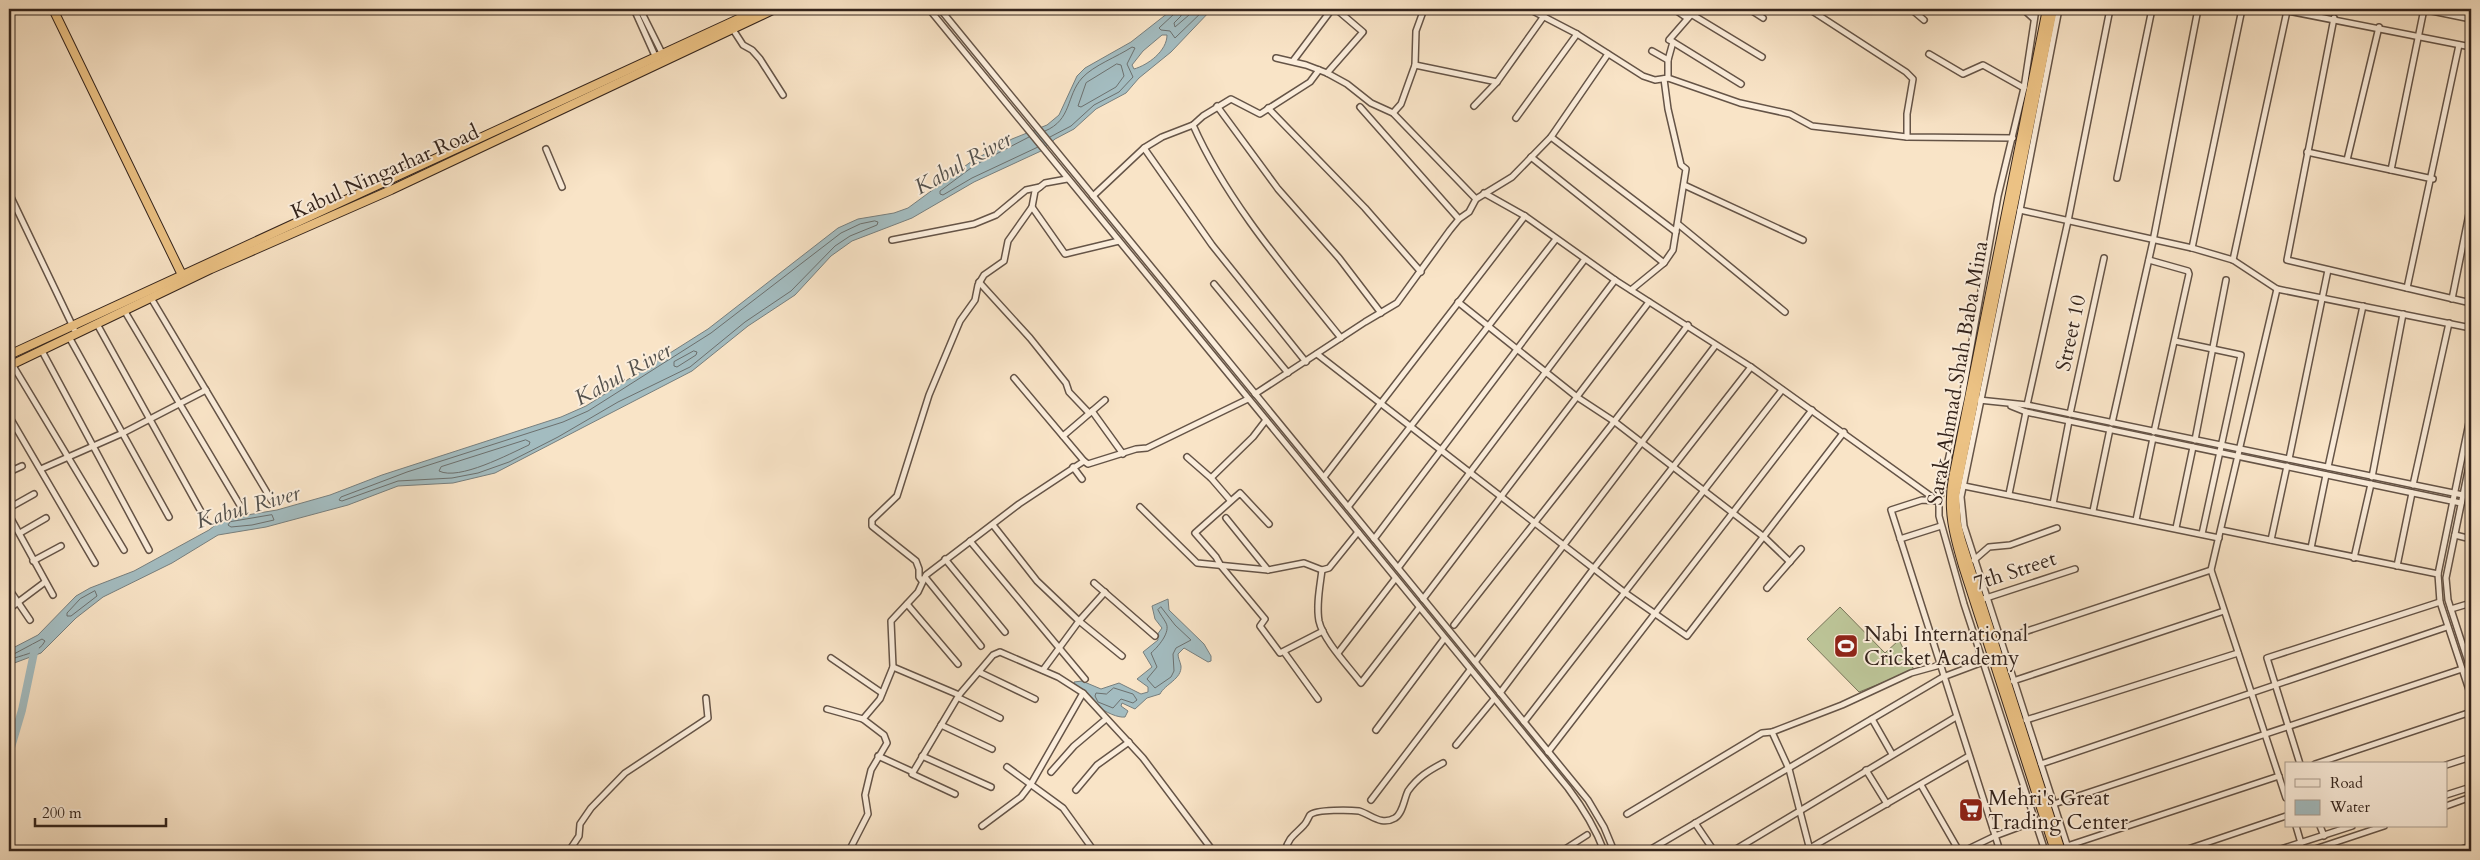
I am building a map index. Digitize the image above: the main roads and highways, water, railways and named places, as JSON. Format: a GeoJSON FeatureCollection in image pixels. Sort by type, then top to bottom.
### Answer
{"type":"FeatureCollection","features":[{"type":"Feature","properties":{"kind":"highway"},"geometry":{"type":"LineString","coordinates":[[53,9],[183,278]]}},
{"type":"Feature","properties":{"kind":"highway","name":"Kabul Ningarhar Road"},"geometry":{"type":"LineString","coordinates":[[9,355],[183,278],[392,190],[760,9]]}},
{"type":"Feature","properties":{"kind":"highway","name":"Kabul Ningarhar Road"},"geometry":{"type":"LineString","coordinates":[[660,59],[775,9]]}},
{"type":"Feature","properties":{"kind":"highway","name":"Sarak Ahmad Shah Baba Mina"},"geometry":{"type":"LineString","coordinates":[[1972,399],[2047,9]]}},
{"type":"Feature","properties":{"kind":"highway"},"geometry":{"type":"LineString","coordinates":[[2053,9],[1972,399],[1955,496],[1957,524],[2055,851]]}},
{"type":"Feature","properties":{"kind":"highway","name":"Kabul Ningarhar Road"},"geometry":{"type":"LineString","coordinates":[[10,365],[151,298],[183,278]]}},
{"type":"Feature","properties":{"kind":"highway"},"geometry":{"type":"LineString","coordinates":[[1980,600],[2066,849]]}},
{"type":"Feature","properties":{"kind":"water"},"geometry":{"type":"Polygon","coordinates":[[[1173,9],[1212,9],[1171,52],[1139,78],[1126,93],[1096,109],[1074,129],[1055,139],[1041,151],[974,182],[912,218],[852,241],[831,256],[795,295],[748,326],[692,371],[495,473],[453,483],[398,486],[348,505],[266,527],[218,535],[172,563],[103,597],[76,618],[41,653],[9,665],[9,650],[38,635],[76,596],[90,588],[134,571],[209,530],[223,519],[277,510],[330,495],[382,475],[561,417],[586,406],[708,329],[838,228],[858,219],[894,213],[908,208],[972,161],[1012,139],[1047,125],[1059,115],[1077,76],[1085,68],[1131,42],[1173,9]],[[1162,35],[1143,51],[1132,65],[1134,69],[1151,61],[1160,52],[1167,35],[1162,35]]]}},
{"type":"Feature","properties":{"kind":"water"},"geometry":{"type":"Polygon","coordinates":[[[1168,599],[1169,610],[1204,644],[1211,656],[1211,661],[1208,662],[1184,648],[1178,654],[1181,671],[1176,678],[1160,694],[1147,698],[1135,709],[1122,703],[1121,706],[1128,711],[1125,717],[1119,717],[1095,705],[1081,693],[1074,682],[1082,681],[1101,689],[1119,683],[1141,694],[1148,692],[1148,687],[1137,679],[1152,667],[1143,652],[1158,640],[1157,635],[1162,628],[1155,619],[1152,606],[1168,599]]]}},
{"type":"Feature","properties":{"kind":"waterway"},"geometry":{"type":"LineString","coordinates":[[9,754],[22,710],[35,648]]}},
{"type":"Feature","properties":{"kind":"place","name":"Nabi International Cricket Academy"},"geometry":{"type":"Point","coordinates":[1846,646]}},
{"type":"Feature","properties":{"kind":"place","name":"Mehri's Great Trading Center"},"geometry":{"type":"Point","coordinates":[1971,810]}},
{"type":"Feature","properties":{"kind":"water label","name":"Kabul River"},"geometry":{"type":"Point","coordinates":[963,163]}},
{"type":"Feature","properties":{"kind":"water label","name":"Kabul River"},"geometry":{"type":"Point","coordinates":[623,374]}},
{"type":"Feature","properties":{"kind":"water label","name":"Kabul River"},"geometry":{"type":"Point","coordinates":[248,507]}}]}
